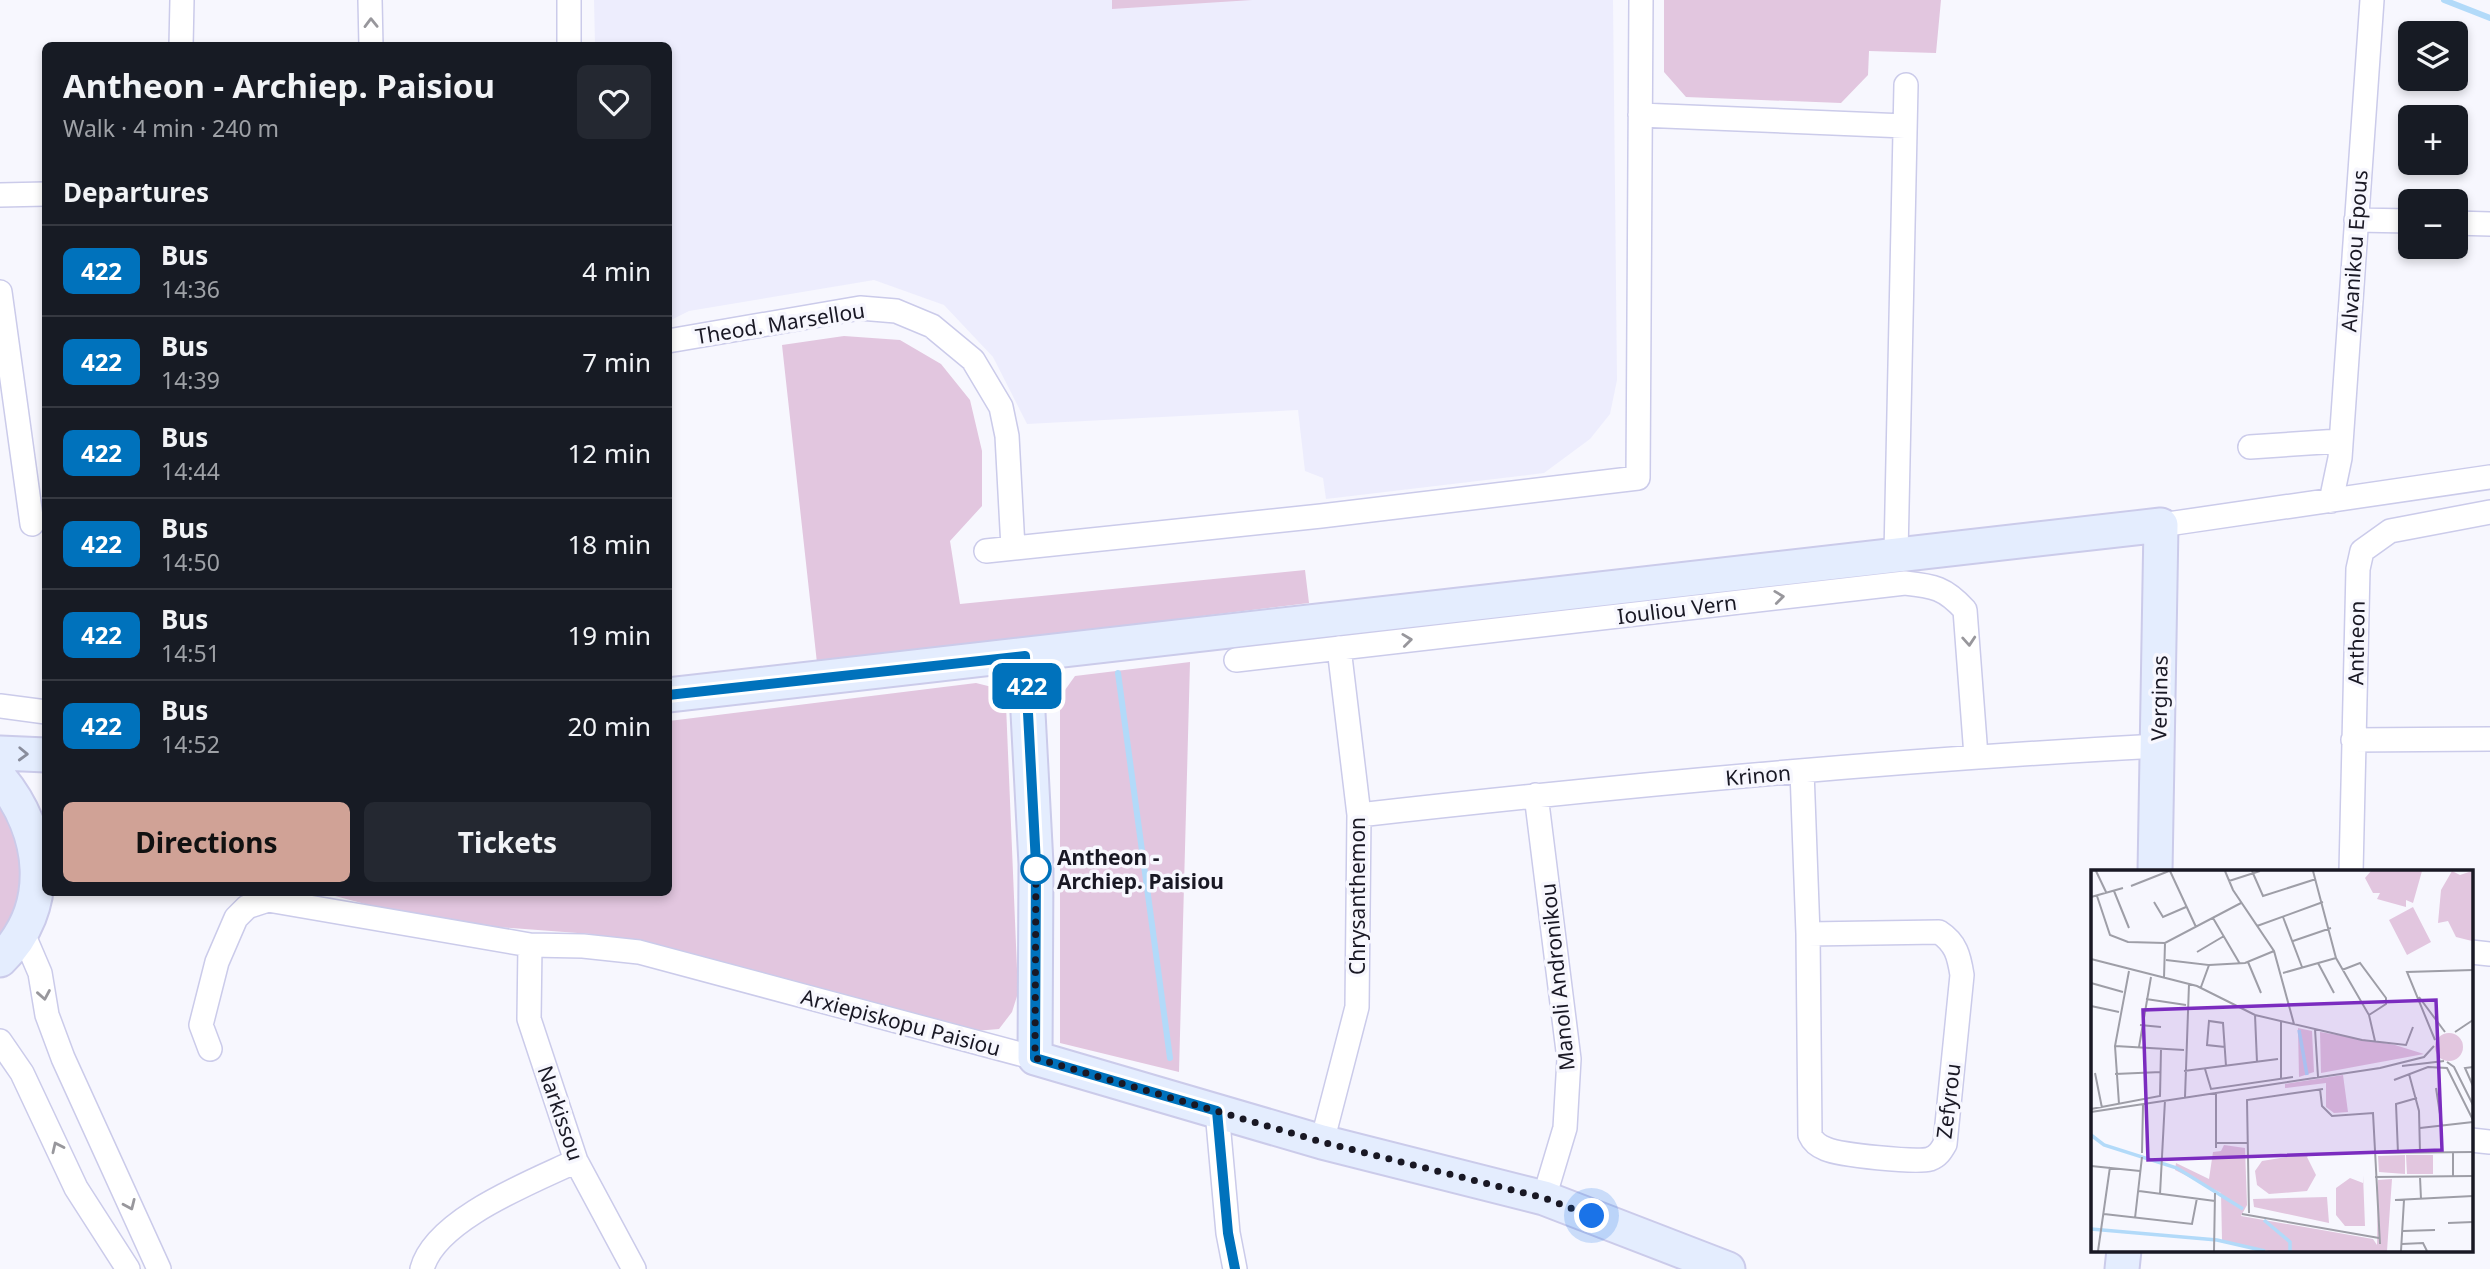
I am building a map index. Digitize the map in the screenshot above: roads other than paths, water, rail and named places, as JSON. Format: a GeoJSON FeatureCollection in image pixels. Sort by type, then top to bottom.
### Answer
{"type":"FeatureCollection","features":[{"type":"Feature","properties":{"kind":"street"},"geometry":{"type":"LineString","coordinates":[[181,42],[182,0]]}},
{"type":"Feature","properties":{"kind":"street"},"geometry":{"type":"LineString","coordinates":[[370,0],[371,42]]}},
{"type":"Feature","properties":{"kind":"street"},"geometry":{"type":"LineString","coordinates":[[569,0],[569,42]]}},
{"type":"Feature","properties":{"kind":"street"},"geometry":{"type":"LineString","coordinates":[[986,551],[1321,516],[1638,478],[1642,0]]}},
{"type":"Feature","properties":{"kind":"street","name":"Alvanikou Epous"},"geometry":{"type":"LineString","coordinates":[[2331,501],[2340,458],[2339,441],[2372,0]]}},
{"type":"Feature","properties":{"kind":"street"},"geometry":{"type":"LineString","coordinates":[[1896,554],[1906,85]]}},
{"type":"Feature","properties":{"kind":"street"},"geometry":{"type":"LineString","coordinates":[[1640,114],[1905,125]]}},
{"type":"Feature","properties":{"kind":"street"},"geometry":{"type":"LineString","coordinates":[[0,195],[42,194]]}},
{"type":"Feature","properties":{"kind":"street"},"geometry":{"type":"LineString","coordinates":[[2356,220],[2398,221]]}},
{"type":"Feature","properties":{"kind":"street"},"geometry":{"type":"LineString","coordinates":[[2468,223],[2490,224]]}},
{"type":"Feature","properties":{"kind":"street"},"geometry":{"type":"LineString","coordinates":[[0,292],[32,524]]}},
{"type":"Feature","properties":{"kind":"street","name":"Theod. Marsellou"},"geometry":{"type":"LineString","coordinates":[[672,340],[860,308],[896,311],[932,326],[973,360],[1000,407],[1007,436],[1013,548]]}},
{"type":"Feature","properties":{"kind":"street"},"geometry":{"type":"LineString","coordinates":[[2250,447],[2339,441]]}},
{"type":"Feature","properties":{"kind":"street"},"geometry":{"type":"LineString","coordinates":[[672,695],[2161,525],[2490,477]]}},
{"type":"Feature","properties":{"kind":"street","name":"Antheon"},"geometry":{"type":"LineString","coordinates":[[2351,870],[2358,569],[2362,551],[2390,531],[2490,512]]}},
{"type":"Feature","properties":{"kind":"street","name":"Verginas"},"geometry":{"type":"LineString","coordinates":[[2155,870],[2161,525]]}},
{"type":"Feature","properties":{"kind":"street","name":"Iouliou Vern"},"geometry":{"type":"LineString","coordinates":[[1236,660],[1905,583],[1934,586],[1950,594],[1965,610],[1976,756]]}},
{"type":"Feature","properties":{"kind":"street","name":"Chrysanthemon"},"geometry":{"type":"LineString","coordinates":[[1322,1142],[1357,1007],[1359,815],[1339,648]]}},
{"type":"Feature","properties":{"kind":"street"},"geometry":{"type":"LineString","coordinates":[[1025,656],[1036,864],[1035,1058]]}},
{"type":"Feature","properties":{"kind":"street"},"geometry":{"type":"LineString","coordinates":[[0,706],[42,711]]}},
{"type":"Feature","properties":{"kind":"street"},"geometry":{"type":"LineString","coordinates":[[2353,740],[2490,739]]}},
{"type":"Feature","properties":{"kind":"street","name":"Krinon"},"geometry":{"type":"LineString","coordinates":[[1359,815],[1536,795],[1802,771],[1976,756],[2158,746]]}},
{"type":"Feature","properties":{"kind":"street"},"geometry":{"type":"LineString","coordinates":[[0,753],[42,755]]}},
{"type":"Feature","properties":{"kind":"street","name":"Zefyrou"},"geometry":{"type":"LineString","coordinates":[[1802,771],[1808,934],[1809,1128],[1813,1141],[1829,1151],[1907,1160],[1931,1158],[1940,1153],[1945,1144],[1962,975],[1959,953],[1950,940],[1939,932],[1808,934]]}},
{"type":"Feature","properties":{"kind":"street"},"geometry":{"type":"LineString","coordinates":[[0,778],[17,800],[30,824],[41,871],[33,905],[22,931],[0,960]]}},
{"type":"Feature","properties":{"kind":"street","name":"Manoli Andronikou"},"geometry":{"type":"LineString","coordinates":[[1536,795],[1569,1059],[1565,1128],[1544,1198]]}},
{"type":"Feature","properties":{"kind":"street","name":"Arxiepiskopu Paisiou"},"geometry":{"type":"LineString","coordinates":[[210,1049],[201,1025],[217,962],[236,918],[247,906],[268,900],[530,945],[583,946],[639,952],[1035,1058],[1322,1142],[1544,1198],[1728,1269]]}},
{"type":"Feature","properties":{"kind":"street"},"geometry":{"type":"LineString","coordinates":[[22,931],[40,972],[47,1015],[63,1058],[159,1269]]}},
{"type":"Feature","properties":{"kind":"street","name":"Narkissou"},"geometry":{"type":"LineString","coordinates":[[530,945],[529,1019],[576,1161],[634,1269]]}},
{"type":"Feature","properties":{"kind":"street"},"geometry":{"type":"LineString","coordinates":[[2472,952],[2490,954]]}},
{"type":"Feature","properties":{"kind":"street"},"geometry":{"type":"LineString","coordinates":[[0,1041],[22,1073],[76,1188],[128,1269]]}},
{"type":"Feature","properties":{"kind":"street"},"geometry":{"type":"LineString","coordinates":[[1217,1111],[1228,1233],[1235,1269]]}},
{"type":"Feature","properties":{"kind":"street"},"geometry":{"type":"LineString","coordinates":[[2472,1140],[2490,1142]]}},
{"type":"Feature","properties":{"kind":"street"},"geometry":{"type":"LineString","coordinates":[[422,1269],[430,1248],[481,1206],[576,1161]]}},
{"type":"Feature","properties":{"kind":"waterway"},"geometry":{"type":"LineString","coordinates":[[2444,0],[2490,18]]}},
{"type":"Feature","properties":{"kind":"waterway"},"geometry":{"type":"LineString","coordinates":[[1118,673],[1170,1058]]}},
{"type":"Feature","properties":{"kind":"place","name":"Antheon - Archiep. Paisiou"},"geometry":{"type":"Point","coordinates":[1036,869]}}]}
